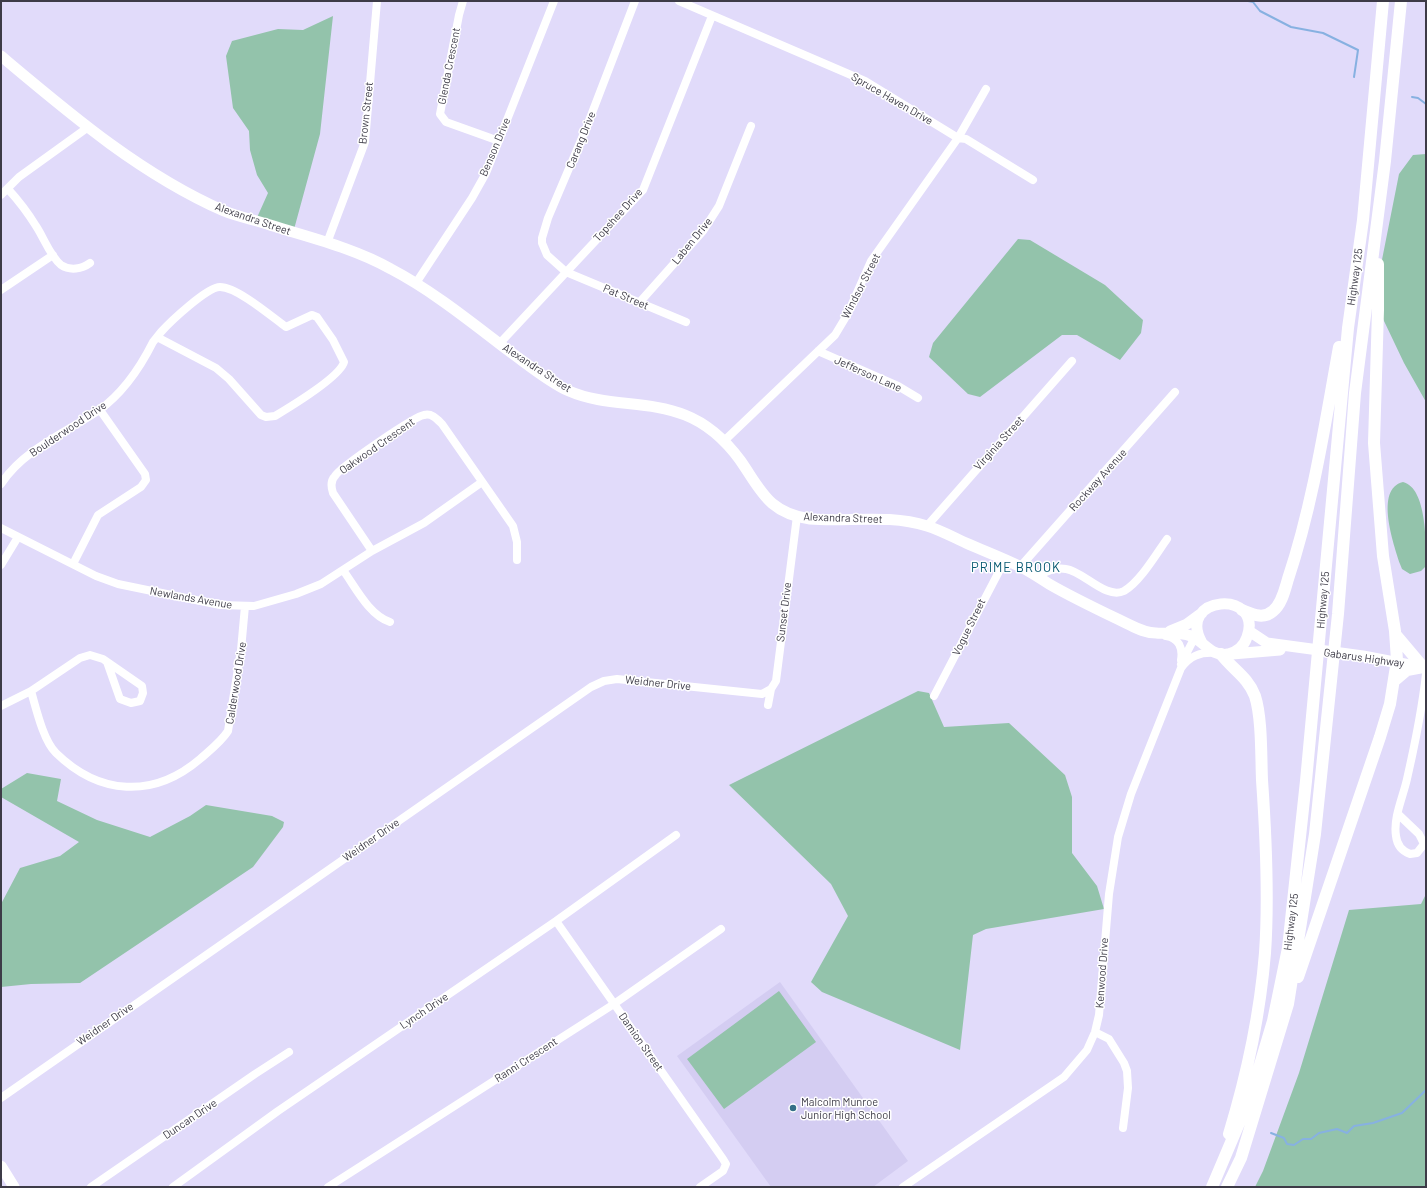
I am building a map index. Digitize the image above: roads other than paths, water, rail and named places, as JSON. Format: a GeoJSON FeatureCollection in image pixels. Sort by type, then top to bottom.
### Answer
{"type":"FeatureCollection","features":[{"type":"Feature","properties":{"kind":"highway","name":"Highway 125"},"geometry":{"type":"LineString","coordinates":[[1212,1187],[1242,1120],[1253,1087],[1273,1021],[1288,948],[1306,781],[1348,328],[1363,220],[1383,1]]}},
{"type":"Feature","properties":{"kind":"highway","name":"Highway 125"},"geometry":{"type":"LineString","coordinates":[[1227,1187],[1241,1158],[1288,1004],[1315,834],[1338,614],[1355,393],[1385,161],[1401,1]]}},
{"type":"Feature","properties":{"kind":"highway"},"geometry":{"type":"LineString","coordinates":[[1242,610],[1261,616],[1272,612],[1281,599],[1291,572],[1301,538],[1309,501],[1363,220]]}},
{"type":"Feature","properties":{"kind":"highway"},"geometry":{"type":"LineString","coordinates":[[1288,1004],[1380,737],[1397,663],[1396,635],[1383,556],[1374,443],[1378,310],[1377,223]]}},
{"type":"Feature","properties":{"kind":"highway"},"geometry":{"type":"LineString","coordinates":[[1396,635],[1410,654],[1425,670]]}},
{"type":"Feature","properties":{"kind":"highway"},"geometry":{"type":"LineString","coordinates":[[1208,1187],[1233,1120],[1248,1059],[1262,986],[1267,918],[1258,709],[1248,682],[1221,654]]}},
{"type":"Feature","properties":{"kind":"highway"},"geometry":{"type":"LineString","coordinates":[[1394,681],[1407,670],[1425,670]]}},
{"type":"Feature","properties":{"kind":"main road","name":"Alexandra Street"},"geometry":{"type":"LineString","coordinates":[[1,56],[87,128],[190,194],[226,212],[365,256],[416,283],[568,391],[588,397],[651,406],[687,415],[703,424],[724,441],[765,498],[779,510],[797,516],[824,520],[892,520],[927,526],[1020,567],[1135,628],[1156,634],[1182,634],[1198,637]]}},
{"type":"Feature","properties":{"kind":"main road"},"geometry":{"type":"LineString","coordinates":[[1156,634],[1187,624],[1205,610],[1212,605],[1221,602],[1230,603],[1242,610],[1247,618],[1249,631],[1242,647],[1234,652],[1221,654],[1208,650],[1198,637],[1198,621],[1205,610]]}},
{"type":"Feature","properties":{"kind":"main road","name":"Gabarus Highway"},"geometry":{"type":"LineString","coordinates":[[1249,631],[1267,643],[1301,649],[1363,656],[1425,670]]}},
{"type":"Feature","properties":{"kind":"main road","name":"Gabarus Highway"},"geometry":{"type":"LineString","coordinates":[[1221,654],[1301,649]]}},
{"type":"Feature","properties":{"kind":"main road"},"geometry":{"type":"LineString","coordinates":[[1,1166],[14,1187]]}},
{"type":"Feature","properties":{"kind":"street","name":"Brown Street"},"geometry":{"type":"LineString","coordinates":[[327,243],[365,142],[377,1]]}},
{"type":"Feature","properties":{"kind":"street","name":"Glenda Crescent"},"geometry":{"type":"LineString","coordinates":[[463,1],[440,114],[446,122],[499,141]]}},
{"type":"Feature","properties":{"kind":"street","name":"Benson Drive"},"geometry":{"type":"LineString","coordinates":[[416,283],[472,198],[491,161],[554,1]]}},
{"type":"Feature","properties":{"kind":"street","name":"Carang Drive"},"geometry":{"type":"LineString","coordinates":[[566,272],[544,252],[542,241],[543,233],[635,1]]}},
{"type":"Feature","properties":{"kind":"street","name":"Spruce Haven Drive"},"geometry":{"type":"LineString","coordinates":[[679,1],[865,81],[958,138],[966,139],[1033,180]]}},
{"type":"Feature","properties":{"kind":"street","name":"Topshee Drive"},"geometry":{"type":"LineString","coordinates":[[500,343],[643,190],[712,16]]}},
{"type":"Feature","properties":{"kind":"street","name":"Windsor Street"},"geometry":{"type":"LineString","coordinates":[[724,441],[835,335],[847,315],[871,261],[958,138],[986,88]]}},
{"type":"Feature","properties":{"kind":"street","name":"Laben Drive"},"geometry":{"type":"LineString","coordinates":[[639,303],[703,230],[718,206],[751,126]]}},
{"type":"Feature","properties":{"kind":"street"},"geometry":{"type":"LineString","coordinates":[[1,195],[19,177],[87,128]]}},
{"type":"Feature","properties":{"kind":"street"},"geometry":{"type":"LineString","coordinates":[[8,189],[35,225],[53,255],[61,265],[68,268],[83,268],[90,263]]}},
{"type":"Feature","properties":{"kind":"street"},"geometry":{"type":"LineString","coordinates":[[1,290],[53,255]]}},
{"type":"Feature","properties":{"kind":"street","name":"Pat Street"},"geometry":{"type":"LineString","coordinates":[[566,272],[686,322]]}},
{"type":"Feature","properties":{"kind":"street","name":"Boulderwood Drive"},"geometry":{"type":"LineString","coordinates":[[1,484],[8,473],[31,454],[100,410],[129,381],[157,336],[189,306],[216,287],[221,287],[237,293],[259,306],[286,327],[312,315],[317,317],[321,320],[341,353],[344,362],[342,369],[291,406],[275,416],[266,417],[261,415],[229,379],[216,368],[157,336]]}},
{"type":"Feature","properties":{"kind":"street","name":"Jefferson Lane"},"geometry":{"type":"LineString","coordinates":[[818,351],[898,386],[918,398]]}},
{"type":"Feature","properties":{"kind":"street","name":"Virginia Street"},"geometry":{"type":"LineString","coordinates":[[927,526],[1072,360]]}},
{"type":"Feature","properties":{"kind":"street","name":"Rockway Avenue"},"geometry":{"type":"LineString","coordinates":[[1020,567],[1175,392]]}},
{"type":"Feature","properties":{"kind":"street"},"geometry":{"type":"LineString","coordinates":[[73,564],[98,515],[141,487],[146,480],[145,474],[100,410]]}},
{"type":"Feature","properties":{"kind":"street","name":"Oakwood Crescent"},"geometry":{"type":"LineString","coordinates":[[372,551],[336,498],[331,488],[333,477],[342,469],[418,417],[429,415],[438,420],[515,532],[517,542],[517,560]]}},
{"type":"Feature","properties":{"kind":"street","name":"Newlands Avenue"},"geometry":{"type":"LineString","coordinates":[[1,528],[73,564],[118,584],[220,605],[245,606],[270,602],[321,584],[372,551],[424,523],[482,482]]}},
{"type":"Feature","properties":{"kind":"street","name":"Sunset Drive"},"geometry":{"type":"LineString","coordinates":[[768,705],[772,689],[776,681],[797,516]]}},
{"type":"Feature","properties":{"kind":"street"},"geometry":{"type":"LineString","coordinates":[[1,565],[18,537]]}},
{"type":"Feature","properties":{"kind":"street"},"geometry":{"type":"LineString","coordinates":[[1036,576],[1050,570],[1066,569],[1110,592],[1122,592],[1147,569],[1167,538]]}},
{"type":"Feature","properties":{"kind":"street","name":"Vogue Street"},"geometry":{"type":"LineString","coordinates":[[934,696],[1005,560]]}},
{"type":"Feature","properties":{"kind":"street"},"geometry":{"type":"LineString","coordinates":[[343,570],[379,618],[390,622]]}},
{"type":"Feature","properties":{"kind":"street","name":"Calderwood Drive"},"geometry":{"type":"LineString","coordinates":[[30,691],[51,747],[60,758],[78,772],[100,782],[125,787],[146,786],[166,781],[185,772],[228,731],[242,650],[245,606]]}},
{"type":"Feature","properties":{"kind":"street"},"geometry":{"type":"LineString","coordinates":[[1156,634],[1170,636],[1177,640],[1182,652],[1181,665]]}},
{"type":"Feature","properties":{"kind":"street","name":"Kenwood Drive"},"geometry":{"type":"LineString","coordinates":[[903,1187],[1064,1077],[1081,1059],[1095,1032],[1099,1015],[1107,908],[1115,850],[1131,794],[1181,665],[1198,637]]}},
{"type":"Feature","properties":{"kind":"street","name":"Kenwood Drive"},"geometry":{"type":"LineString","coordinates":[[1178,674],[1185,663],[1194,655],[1204,652],[1221,654]]}},
{"type":"Feature","properties":{"kind":"street"},"geometry":{"type":"LineString","coordinates":[[1,706],[30,691],[83,657],[96,656],[107,662],[142,686],[143,693],[140,701],[131,704],[120,699],[107,662]]}},
{"type":"Feature","properties":{"kind":"street"},"geometry":{"type":"LineString","coordinates":[[1398,815],[1422,837],[1424,844],[1417,853],[1407,853],[1398,845],[1395,833],[1398,815],[1419,728],[1425,670]]}},
{"type":"Feature","properties":{"kind":"street","name":"Weidner Drive"},"geometry":{"type":"LineString","coordinates":[[1,1098],[594,685],[611,679],[617,679],[762,694],[772,689]]}},
{"type":"Feature","properties":{"kind":"street","name":"Lynch Drive"},"geometry":{"type":"LineString","coordinates":[[173,1187],[289,1103],[556,921],[676,835]]}},
{"type":"Feature","properties":{"kind":"street","name":"Damion Street"},"geometry":{"type":"LineString","coordinates":[[556,921],[726,1164],[723,1171],[700,1187]]}},
{"type":"Feature","properties":{"kind":"street","name":"Ranni Crescent"},"geometry":{"type":"LineString","coordinates":[[328,1187],[614,1004],[721,929]]}},
{"type":"Feature","properties":{"kind":"street"},"geometry":{"type":"LineString","coordinates":[[1095,1032],[1109,1039],[1124,1063],[1127,1071],[1128,1088],[1123,1128]]}},
{"type":"Feature","properties":{"kind":"street","name":"Duncan Drive"},"geometry":{"type":"LineString","coordinates":[[91,1187],[289,1052]]}},
{"type":"Feature","properties":{"kind":"waterway"},"geometry":{"type":"LineString","coordinates":[[1248,1],[1253,2],[1260,11],[1291,27],[1323,33],[1358,50],[1354,77]]}},
{"type":"Feature","properties":{"kind":"waterway"},"geometry":{"type":"LineString","coordinates":[[1412,97],[1418,98],[1426,104]]}},
{"type":"Feature","properties":{"kind":"waterway"},"geometry":{"type":"LineString","coordinates":[[1271,1133],[1284,1138],[1287,1144],[1294,1145],[1303,1139],[1311,1139],[1319,1133],[1337,1129],[1347,1133],[1354,1126],[1373,1123],[1402,1113],[1426,1090]]}},
{"type":"Feature","properties":{"kind":"place","name":"Malcolm Munroe Junior High School"},"geometry":{"type":"Point","coordinates":[793,1108]}},
{"type":"Feature","properties":{"kind":"district","name":"PRIME BROOK"},"geometry":{"type":"Point","coordinates":[1016,568]}}]}
